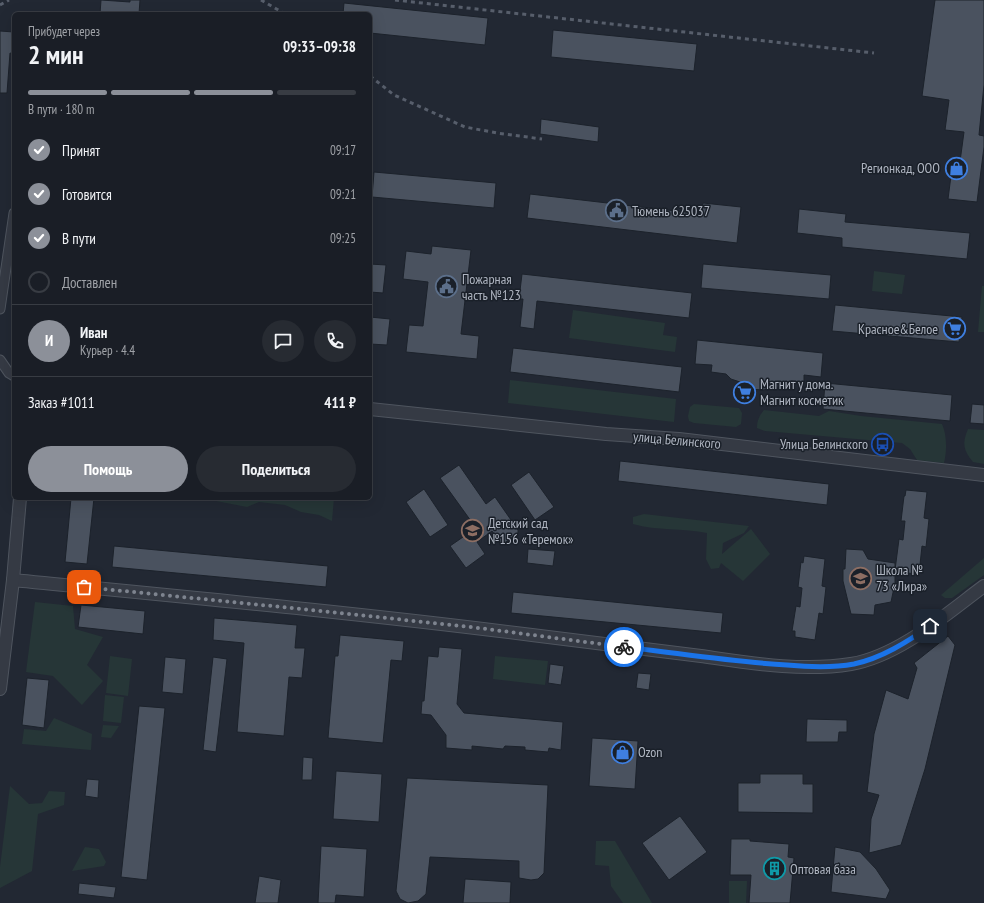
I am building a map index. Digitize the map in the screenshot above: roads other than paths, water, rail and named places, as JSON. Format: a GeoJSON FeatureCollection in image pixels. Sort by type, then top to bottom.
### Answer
{"type":"FeatureCollection","features":[{"type":"Feature","properties":{"kind":"street"},"geometry":{"type":"LineString","coordinates":[[0,309],[12,227]]}},
{"type":"Feature","properties":{"kind":"street"},"geometry":{"type":"LineString","coordinates":[[0,360],[12,375]]}},
{"type":"Feature","properties":{"kind":"street","name":"улица Белинского"},"geometry":{"type":"LineString","coordinates":[[372,409],[606,434],[679,439],[984,475]]}},
{"type":"Feature","properties":{"kind":"street"},"geometry":{"type":"LineString","coordinates":[[0,689],[13,580],[20,500]]}},
{"type":"Feature","properties":{"kind":"street"},"geometry":{"type":"LineString","coordinates":[[13,580],[453,625],[765,664],[826,666],[853,664],[896,648],[918,634],[984,586]]}},
{"type":"Feature","properties":{"kind":"railway"},"geometry":{"type":"LineString","coordinates":[[0,5],[9,0]]}},
{"type":"Feature","properties":{"kind":"railway"},"geometry":{"type":"LineString","coordinates":[[261,0],[282,12]]}},
{"type":"Feature","properties":{"kind":"railway"},"geometry":{"type":"LineString","coordinates":[[395,0],[874,53]]}},
{"type":"Feature","properties":{"kind":"railway"},"geometry":{"type":"LineString","coordinates":[[372,78],[394,95],[465,127],[542,139]]}},
{"type":"Feature","properties":{"kind":"place","name":"Регионкад, ООО"},"geometry":{"type":"Point","coordinates":[956,168]}},
{"type":"Feature","properties":{"kind":"place","name":"Тюмень 625037"},"geometry":{"type":"Point","coordinates":[616,211]}},
{"type":"Feature","properties":{"kind":"place","name":"Пожарная часть №123"},"geometry":{"type":"Point","coordinates":[447,287]}},
{"type":"Feature","properties":{"kind":"place","name":"Красное&Белое"},"geometry":{"type":"Point","coordinates":[954,329]}},
{"type":"Feature","properties":{"kind":"place","name":"Магнит у дома. Магнит косметик"},"geometry":{"type":"Point","coordinates":[744,392]}},
{"type":"Feature","properties":{"kind":"place","name":"Улица Белинского"},"geometry":{"type":"Point","coordinates":[883,444]}},
{"type":"Feature","properties":{"kind":"place","name":"Детский сад №156 «Теремок»"},"geometry":{"type":"Point","coordinates":[472,531]}},
{"type":"Feature","properties":{"kind":"place","name":"Школа № 73 «Лира»"},"geometry":{"type":"Point","coordinates":[860,578]}},
{"type":"Feature","properties":{"kind":"place","name":"Ozon"},"geometry":{"type":"Point","coordinates":[623,752]}},
{"type":"Feature","properties":{"kind":"place","name":"Оптовая база"},"geometry":{"type":"Point","coordinates":[774,869]}}]}
